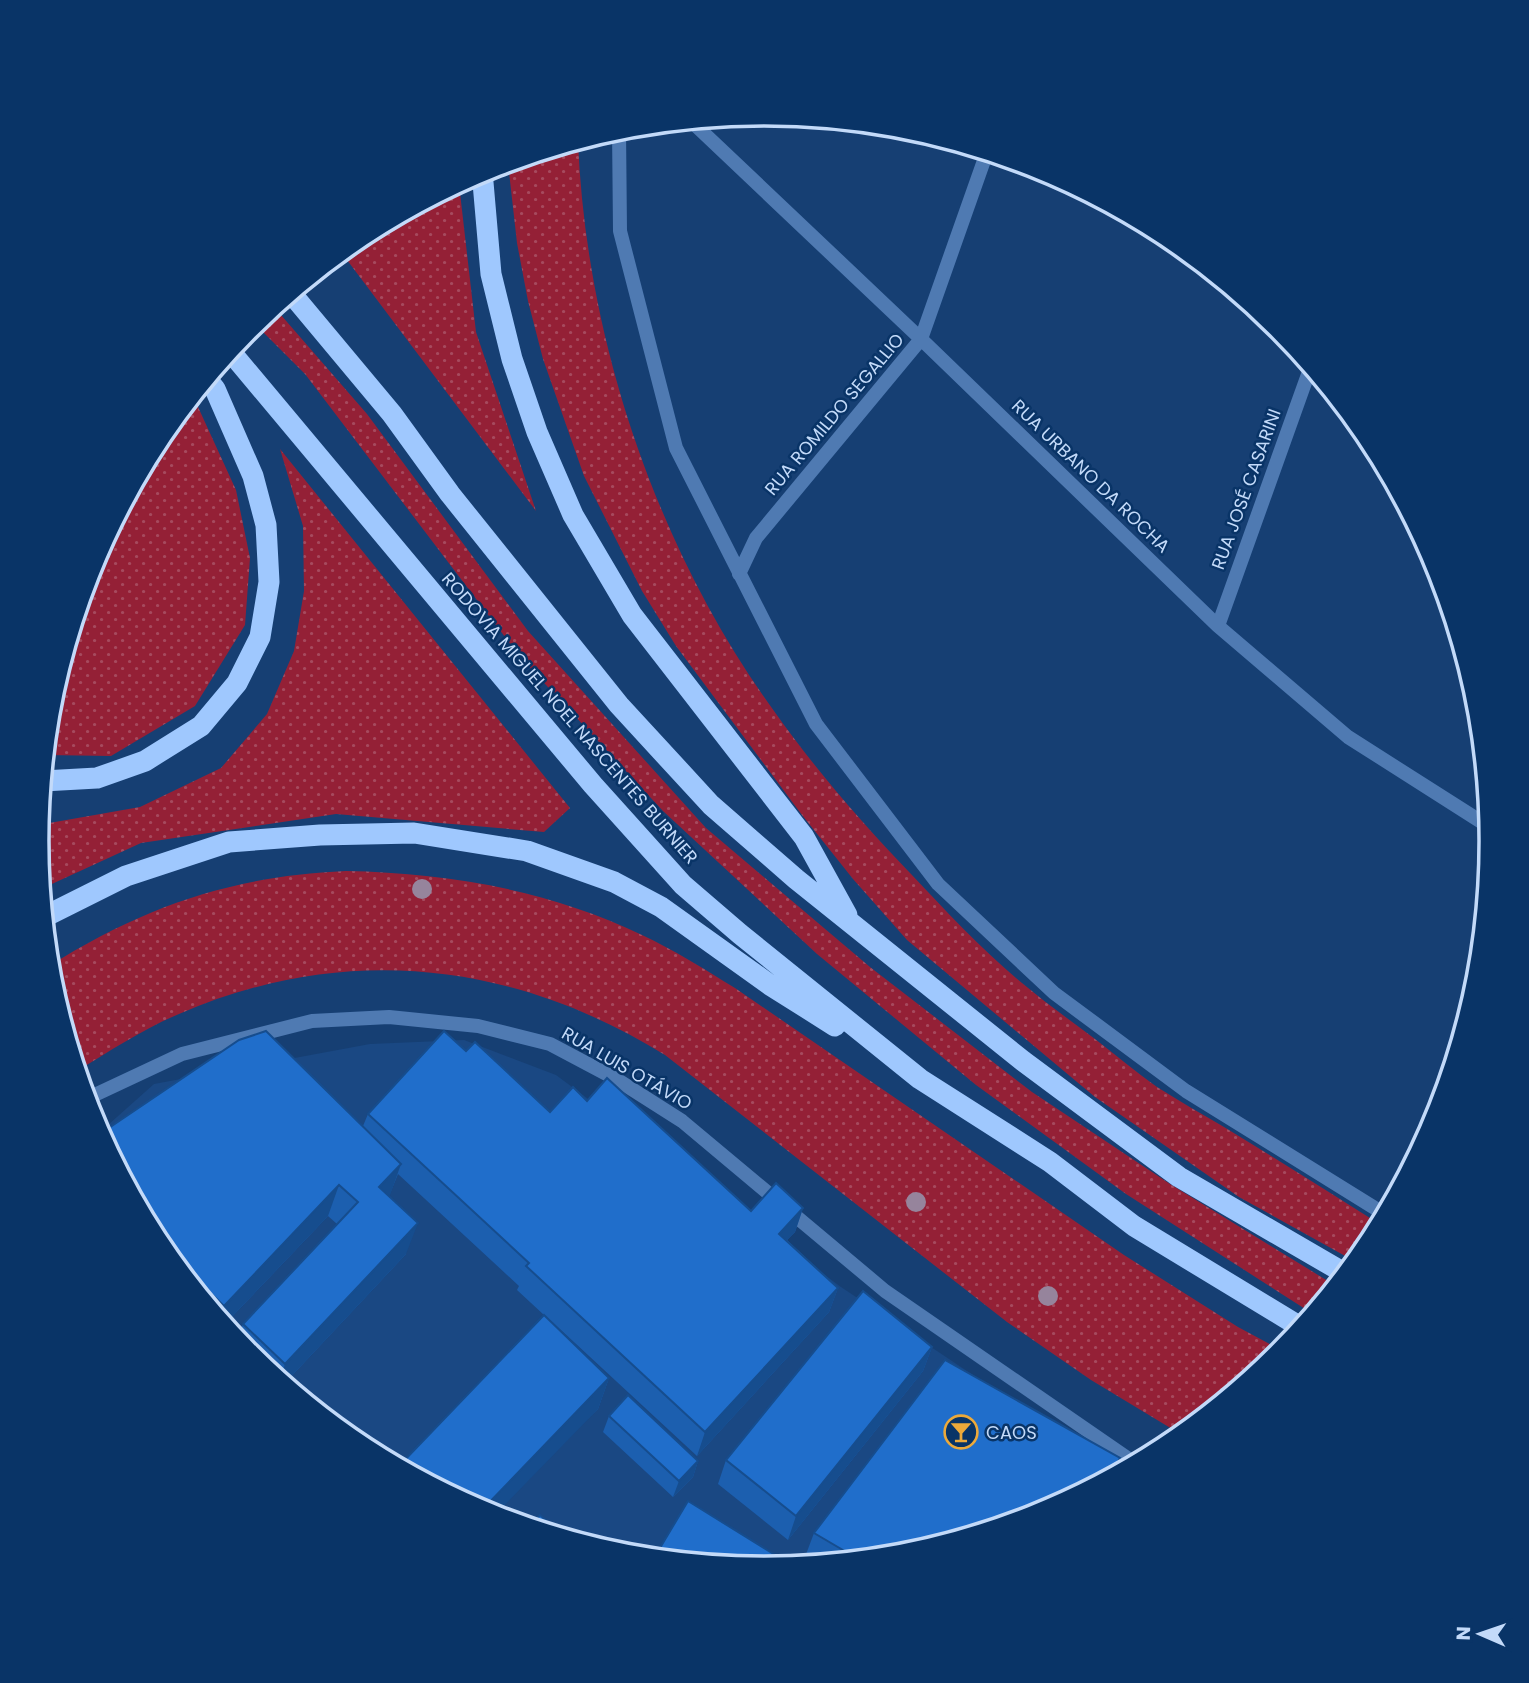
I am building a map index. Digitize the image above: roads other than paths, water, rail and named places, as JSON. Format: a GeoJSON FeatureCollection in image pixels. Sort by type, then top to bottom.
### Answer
{"type":"FeatureCollection","features":[{"type":"Feature","properties":{"kind":"highway"},"geometry":{"type":"LineString","coordinates":[[483,184],[491,274],[512,359],[537,432],[573,516],[632,615],[804,837],[851,923]]}},
{"type":"Feature","properties":{"kind":"highway"},"geometry":{"type":"LineString","coordinates":[[297,300],[392,414],[450,494],[619,705],[711,805],[851,923],[1023,1061],[1179,1177],[1338,1269]]}},
{"type":"Feature","properties":{"kind":"highway","name":"RODOVIA MIGUEL NOEL NASCENTES BURNIER"},"geometry":{"type":"LineString","coordinates":[[237,359],[593,785],[683,884],[740,934],[920,1079],[1050,1163],[1134,1226],[1293,1323]]}},
{"type":"Feature","properties":{"kind":"highway"},"geometry":{"type":"LineString","coordinates":[[52,780],[97,778],[145,761],[201,726],[237,683],[260,637],[269,582],[266,525],[253,477],[213,387]]}},
{"type":"Feature","properties":{"kind":"highway"},"geometry":{"type":"LineString","coordinates":[[53,912],[126,876],[229,842],[320,835],[414,833],[527,851],[614,882],[661,908],[770,985],[920,1079]]}},
{"type":"Feature","properties":{"kind":"street","name":"RUA URBANO DA ROCHA"},"geometry":{"type":"LineString","coordinates":[[700,130],[922,339],[1218,626],[1348,737],[1479,820]]}},
{"type":"Feature","properties":{"kind":"street"},"geometry":{"type":"LineString","coordinates":[[619,141],[620,231],[676,448],[816,724],[937,884],[1054,993],[1186,1091],[1377,1210]]}},
{"type":"Feature","properties":{"kind":"street","name":"RUA ROMILDO SEGALLIO"},"geometry":{"type":"LineString","coordinates":[[738,574],[756,538],[922,339],[984,161]]}},
{"type":"Feature","properties":{"kind":"street","name":"RUA JOSÉ CASARINI"},"geometry":{"type":"LineString","coordinates":[[1218,626],[1307,376]]}},
{"type":"Feature","properties":{"kind":"street","name":"RUA LUIS OTÁVIO"},"geometry":{"type":"LineString","coordinates":[[96,1095],[183,1054],[312,1021],[388,1017],[478,1026],[550,1044],[616,1079],[682,1121],[886,1291],[1127,1458]]}},
{"type":"Feature","properties":{"kind":"place","name":"CAOS"},"geometry":{"type":"Point","coordinates":[961,1432]}}]}
